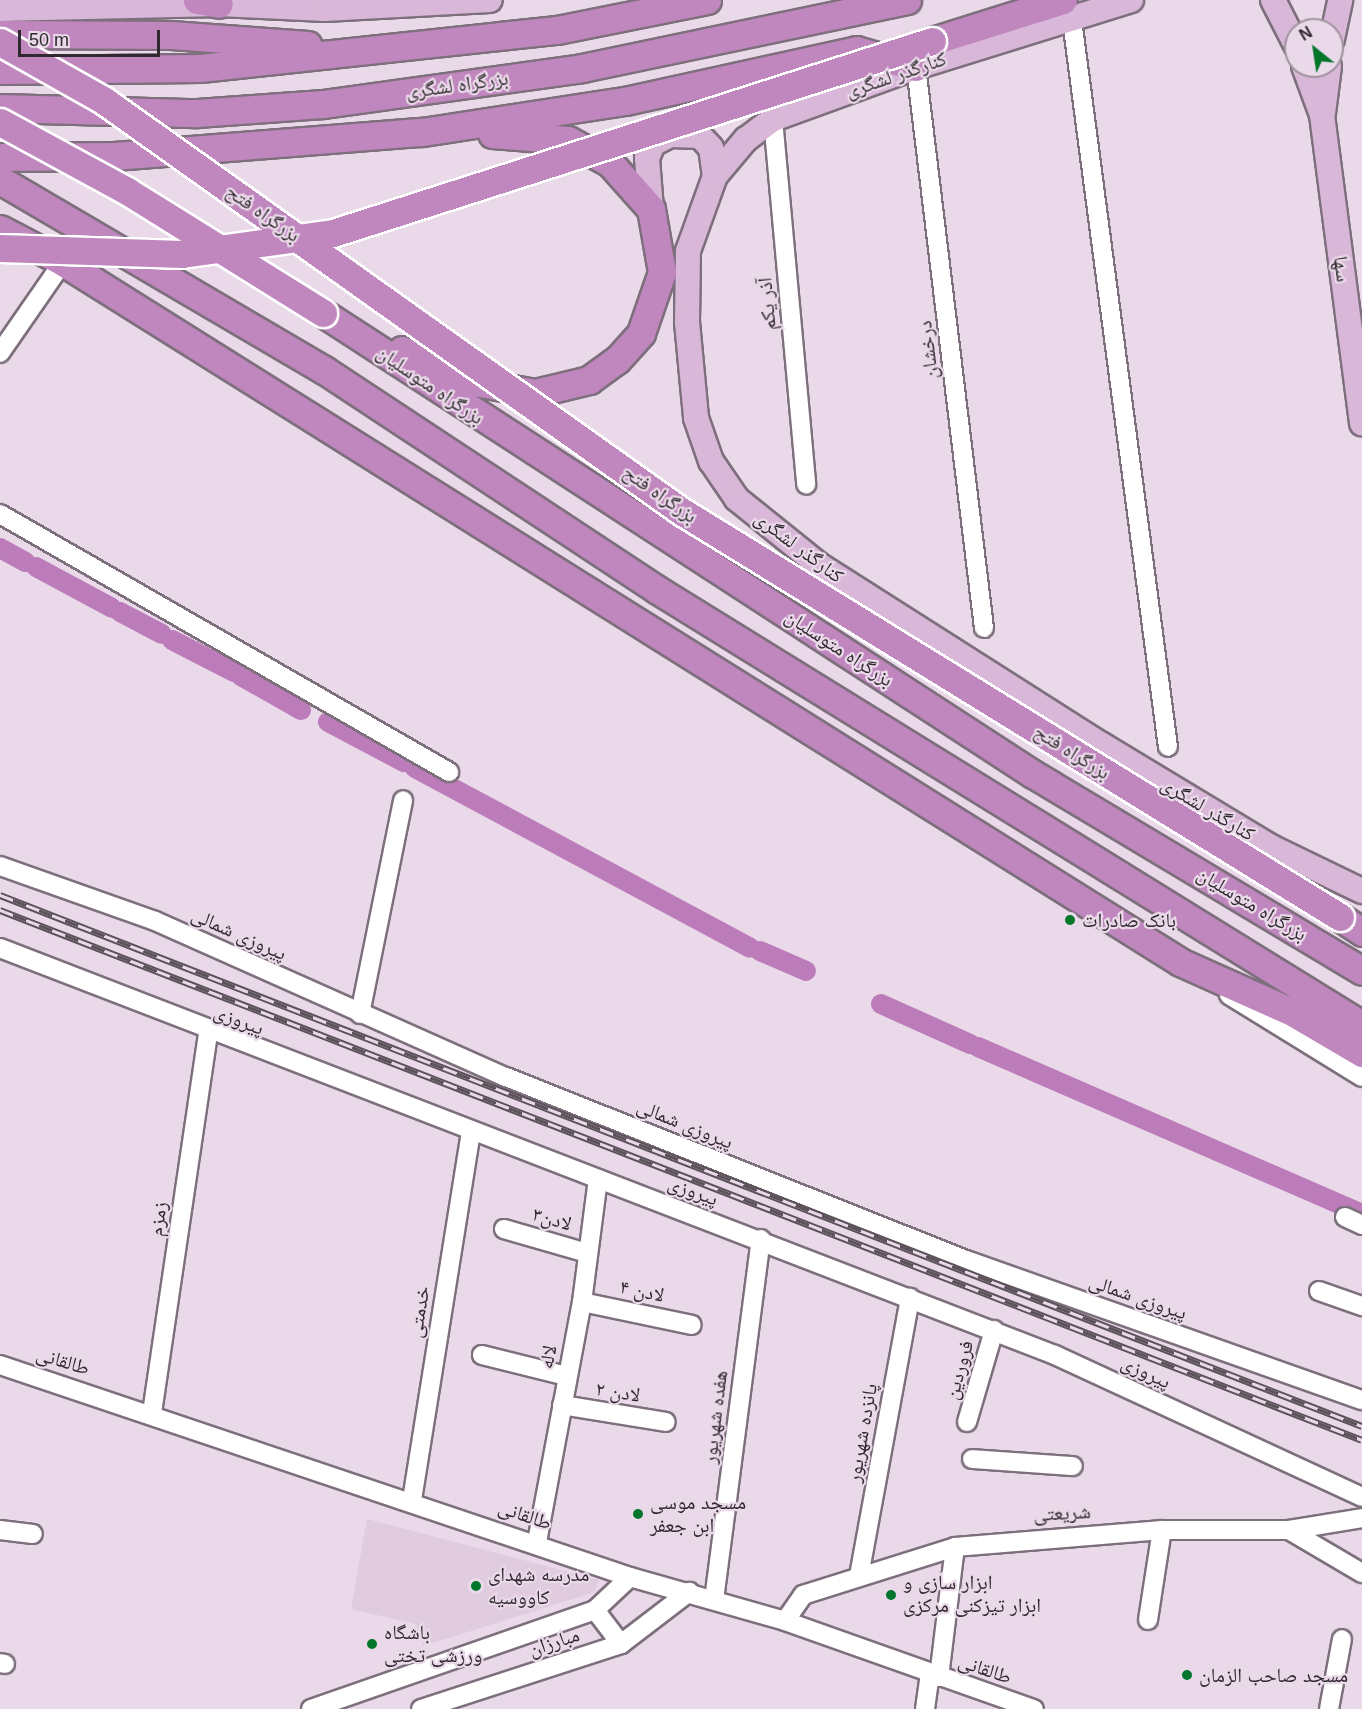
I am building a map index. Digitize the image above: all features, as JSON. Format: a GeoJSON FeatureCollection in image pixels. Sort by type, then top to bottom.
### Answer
{"type":"FeatureCollection","features":[{"type":"Feature","properties":{"kind":"highway"},"geometry":{"type":"LineString","coordinates":[[0,70],[200,68],[557,30],[706,0]]}},
{"type":"Feature","properties":{"kind":"highway","name":"بزرگراه لشگری"},"geometry":{"type":"LineString","coordinates":[[0,108],[197,113],[323,104],[582,68],[907,0]]}},
{"type":"Feature","properties":{"kind":"highway"},"geometry":{"type":"LineString","coordinates":[[0,248],[182,254],[333,232],[932,41],[1067,10]]}},
{"type":"Feature","properties":{"kind":"highway"},"geometry":{"type":"LineString","coordinates":[[0,34],[171,35],[381,50]]}},
{"type":"Feature","properties":{"kind":"highway","name":"بزرگراه فتح"},"geometry":{"type":"LineString","coordinates":[[0,42],[112,106],[681,511],[1355,925]]}},
{"type":"Feature","properties":{"kind":"highway"},"geometry":{"type":"LineString","coordinates":[[0,157],[114,156],[422,132],[625,100],[856,50],[916,67]]}},
{"type":"Feature","properties":{"kind":"highway"},"geometry":{"type":"LineString","coordinates":[[0,122],[127,191],[323,313],[468,381],[535,393],[564,389],[617,360],[641,333],[662,272],[651,209],[610,163],[568,140],[422,132]]}},
{"type":"Feature","properties":{"kind":"highway"},"geometry":{"type":"LineString","coordinates":[[0,180],[324,370],[656,589],[1362,1025]]}},
{"type":"Feature","properties":{"kind":"highway"},"geometry":{"type":"LineString","coordinates":[[0,229],[63,262],[1180,962],[1294,1013],[1362,1053]]}},
{"type":"Feature","properties":{"kind":"highway","name":"بزرگراه متوسلیان"},"geometry":{"type":"LineString","coordinates":[[323,313],[1033,774],[1362,971]]}},
{"type":"Feature","properties":{"kind":"main road"},"geometry":{"type":"LineString","coordinates":[[0,9],[208,2],[325,9],[490,0]]}},
{"type":"Feature","properties":{"kind":"main road","name":"کنارگذر لشگری"},"geometry":{"type":"LineString","coordinates":[[1131,0],[1067,10],[773,119],[746,139],[715,176],[688,251],[690,388],[711,460],[737,499],[819,565],[962,660],[1271,847],[1362,891]]}},
{"type":"Feature","properties":{"kind":"main road"},"geometry":{"type":"LineString","coordinates":[[1273,0],[1284,22]]}},
{"type":"Feature","properties":{"kind":"main road"},"geometry":{"type":"LineString","coordinates":[[1336,18],[1340,0]]}},
{"type":"Feature","properties":{"kind":"main road"},"geometry":{"type":"LineString","coordinates":[[1308,78],[1322,115]]}},
{"type":"Feature","properties":{"kind":"main road"},"geometry":{"type":"LineString","coordinates":[[1322,115],[1327,78]]}},
{"type":"Feature","properties":{"kind":"main road","name":"سها"},"geometry":{"type":"LineString","coordinates":[[1322,115],[1362,423]]}},
{"type":"Feature","properties":{"kind":"main road"},"geometry":{"type":"LineString","coordinates":[[651,209],[647,158],[653,144],[670,135],[700,136],[711,148],[715,176]]}},
{"type":"Feature","properties":{"kind":"street"},"geometry":{"type":"LineString","coordinates":[[1067,10],[1168,747]]}},
{"type":"Feature","properties":{"kind":"street","name":"درخشان"},"geometry":{"type":"LineString","coordinates":[[916,67],[984,628]]}},
{"type":"Feature","properties":{"kind":"street","name":"آذر یکم"},"geometry":{"type":"LineString","coordinates":[[773,119],[806,484]]}},
{"type":"Feature","properties":{"kind":"street"},"geometry":{"type":"LineString","coordinates":[[0,353],[63,262]]}},
{"type":"Feature","properties":{"kind":"street"},"geometry":{"type":"LineString","coordinates":[[0,514],[449,772]]}},
{"type":"Feature","properties":{"kind":"street"},"geometry":{"type":"LineString","coordinates":[[360,1014],[403,800]]}},
{"type":"Feature","properties":{"kind":"street","name":"پیروزی شمالی"},"geometry":{"type":"LineString","coordinates":[[0,866],[155,921],[360,1014],[969,1261],[1362,1400]]}},
{"type":"Feature","properties":{"kind":"street","name":"پیروزی"},"geometry":{"type":"LineString","coordinates":[[0,948],[208,1032],[761,1239],[993,1330],[1362,1497]]}},
{"type":"Feature","properties":{"kind":"street"},"geometry":{"type":"LineString","coordinates":[[1180,962],[1362,1077]]}},
{"type":"Feature","properties":{"kind":"street","name":"زمزم"},"geometry":{"type":"LineString","coordinates":[[152,1413],[208,1032]]}},
{"type":"Feature","properties":{"kind":"street","name":"خدمتی"},"geometry":{"type":"LineString","coordinates":[[412,1500],[471,1132]]}},
{"type":"Feature","properties":{"kind":"street","name":"لاله"},"geometry":{"type":"LineString","coordinates":[[537,1542],[582,1302],[598,1179]]}},
{"type":"Feature","properties":{"kind":"street"},"geometry":{"type":"LineString","coordinates":[[1345,1217],[1362,1225]]}},
{"type":"Feature","properties":{"kind":"street","name":"لادن۳"},"geometry":{"type":"LineString","coordinates":[[504,1229],[587,1253]]}},
{"type":"Feature","properties":{"kind":"street","name":"هفده شهریور"},"geometry":{"type":"LineString","coordinates":[[714,1600],[761,1239]]}},
{"type":"Feature","properties":{"kind":"street"},"geometry":{"type":"LineString","coordinates":[[1319,1292],[1362,1306]]}},
{"type":"Feature","properties":{"kind":"street","name":"پانزده شهریور"},"geometry":{"type":"LineString","coordinates":[[859,1576],[910,1298]]}},
{"type":"Feature","properties":{"kind":"street","name":"لادن ۴"},"geometry":{"type":"LineString","coordinates":[[582,1302],[692,1324]]}},
{"type":"Feature","properties":{"kind":"street","name":"فروردین"},"geometry":{"type":"LineString","coordinates":[[967,1422],[993,1330]]}},
{"type":"Feature","properties":{"kind":"street"},"geometry":{"type":"LineString","coordinates":[[482,1355],[567,1376]]}},
{"type":"Feature","properties":{"kind":"street","name":"طالقانی"},"geometry":{"type":"LineString","coordinates":[[0,1365],[152,1413],[537,1542],[630,1577],[785,1621],[1034,1709]]}},
{"type":"Feature","properties":{"kind":"street","name":"لادن ۲"},"geometry":{"type":"LineString","coordinates":[[562,1405],[666,1422]]}},
{"type":"Feature","properties":{"kind":"street"},"geometry":{"type":"LineString","coordinates":[[972,1459],[1073,1466]]}},
{"type":"Feature","properties":{"kind":"street","name":"شریعتی"},"geometry":{"type":"LineString","coordinates":[[785,1621],[803,1596],[859,1576],[955,1547],[1162,1530],[1289,1530],[1362,1518]]}},
{"type":"Feature","properties":{"kind":"street"},"geometry":{"type":"LineString","coordinates":[[0,1530],[33,1534]]}},
{"type":"Feature","properties":{"kind":"street"},"geometry":{"type":"LineString","coordinates":[[1148,1620],[1162,1530]]}},
{"type":"Feature","properties":{"kind":"street"},"geometry":{"type":"LineString","coordinates":[[1289,1530],[1362,1573]]}},
{"type":"Feature","properties":{"kind":"street"},"geometry":{"type":"LineString","coordinates":[[924,1709],[934,1675],[955,1547]]}},
{"type":"Feature","properties":{"kind":"street","name":"مبارزان"},"geometry":{"type":"LineString","coordinates":[[311,1709],[595,1610],[630,1577]]}},
{"type":"Feature","properties":{"kind":"street","name":"مبارزان"},"geometry":{"type":"LineString","coordinates":[[421,1709],[451,1705],[621,1644],[689,1592]]}},
{"type":"Feature","properties":{"kind":"street"},"geometry":{"type":"LineString","coordinates":[[595,1610],[621,1644]]}},
{"type":"Feature","properties":{"kind":"street"},"geometry":{"type":"LineString","coordinates":[[1329,1709],[1342,1639]]}},
{"type":"Feature","properties":{"kind":"shaded area","name":"مدرسه شهدای کاووسیه"},"geometry":{"type":"Polygon","coordinates":[[[367,1519],[599,1580],[595,1592],[423,1646],[416,1624],[351,1609],[367,1519]]]}},
{"type":"Feature","properties":{"kind":"waterway"},"geometry":{"type":"LineString","coordinates":[[0,548],[25,562]]}},
{"type":"Feature","properties":{"kind":"waterway"},"geometry":{"type":"LineString","coordinates":[[36,567],[112,608]]}},
{"type":"Feature","properties":{"kind":"waterway"},"geometry":{"type":"LineString","coordinates":[[120,612],[162,634]]}},
{"type":"Feature","properties":{"kind":"waterway"},"geometry":{"type":"LineString","coordinates":[[172,640],[234,672]]}},
{"type":"Feature","properties":{"kind":"waterway"},"geometry":{"type":"LineString","coordinates":[[241,676],[301,710]]}},
{"type":"Feature","properties":{"kind":"waterway"},"geometry":{"type":"LineString","coordinates":[[328,722],[404,762]]}},
{"type":"Feature","properties":{"kind":"waterway"},"geometry":{"type":"LineString","coordinates":[[415,768],[750,948]]}},
{"type":"Feature","properties":{"kind":"waterway"},"geometry":{"type":"LineString","coordinates":[[760,951],[806,971]]}},
{"type":"Feature","properties":{"kind":"waterway"},"geometry":{"type":"LineString","coordinates":[[881,1004],[970,1044]]}},
{"type":"Feature","properties":{"kind":"waterway"},"geometry":{"type":"LineString","coordinates":[[978,1047],[1362,1214]]}},
{"type":"Feature","properties":{"kind":"railway"},"geometry":{"type":"LineString","coordinates":[[0,895],[1362,1426]]}},
{"type":"Feature","properties":{"kind":"railway"},"geometry":{"type":"LineString","coordinates":[[0,910],[1362,1440]]}},
{"type":"Feature","properties":{"kind":"place","name":"بانک صادرات"},"geometry":{"type":"Point","coordinates":[1070,920]}},
{"type":"Feature","properties":{"kind":"place","name":"مسجد موسی ابن جعفر"},"geometry":{"type":"Point","coordinates":[638,1514]}},
{"type":"Feature","properties":{"kind":"place","name":"مدرسه شهدای کاووسیه"},"geometry":{"type":"Point","coordinates":[476,1586]}},
{"type":"Feature","properties":{"kind":"place","name":"ابزار سازی و ابزار تیزکنی مرکزی"},"geometry":{"type":"Point","coordinates":[891,1595]}},
{"type":"Feature","properties":{"kind":"place","name":"باشگاه ورزشی تختی"},"geometry":{"type":"Point","coordinates":[372,1644]}},
{"type":"Feature","properties":{"kind":"place","name":"مسجد صاحب الزمان"},"geometry":{"type":"Point","coordinates":[1187,1675]}}]}
